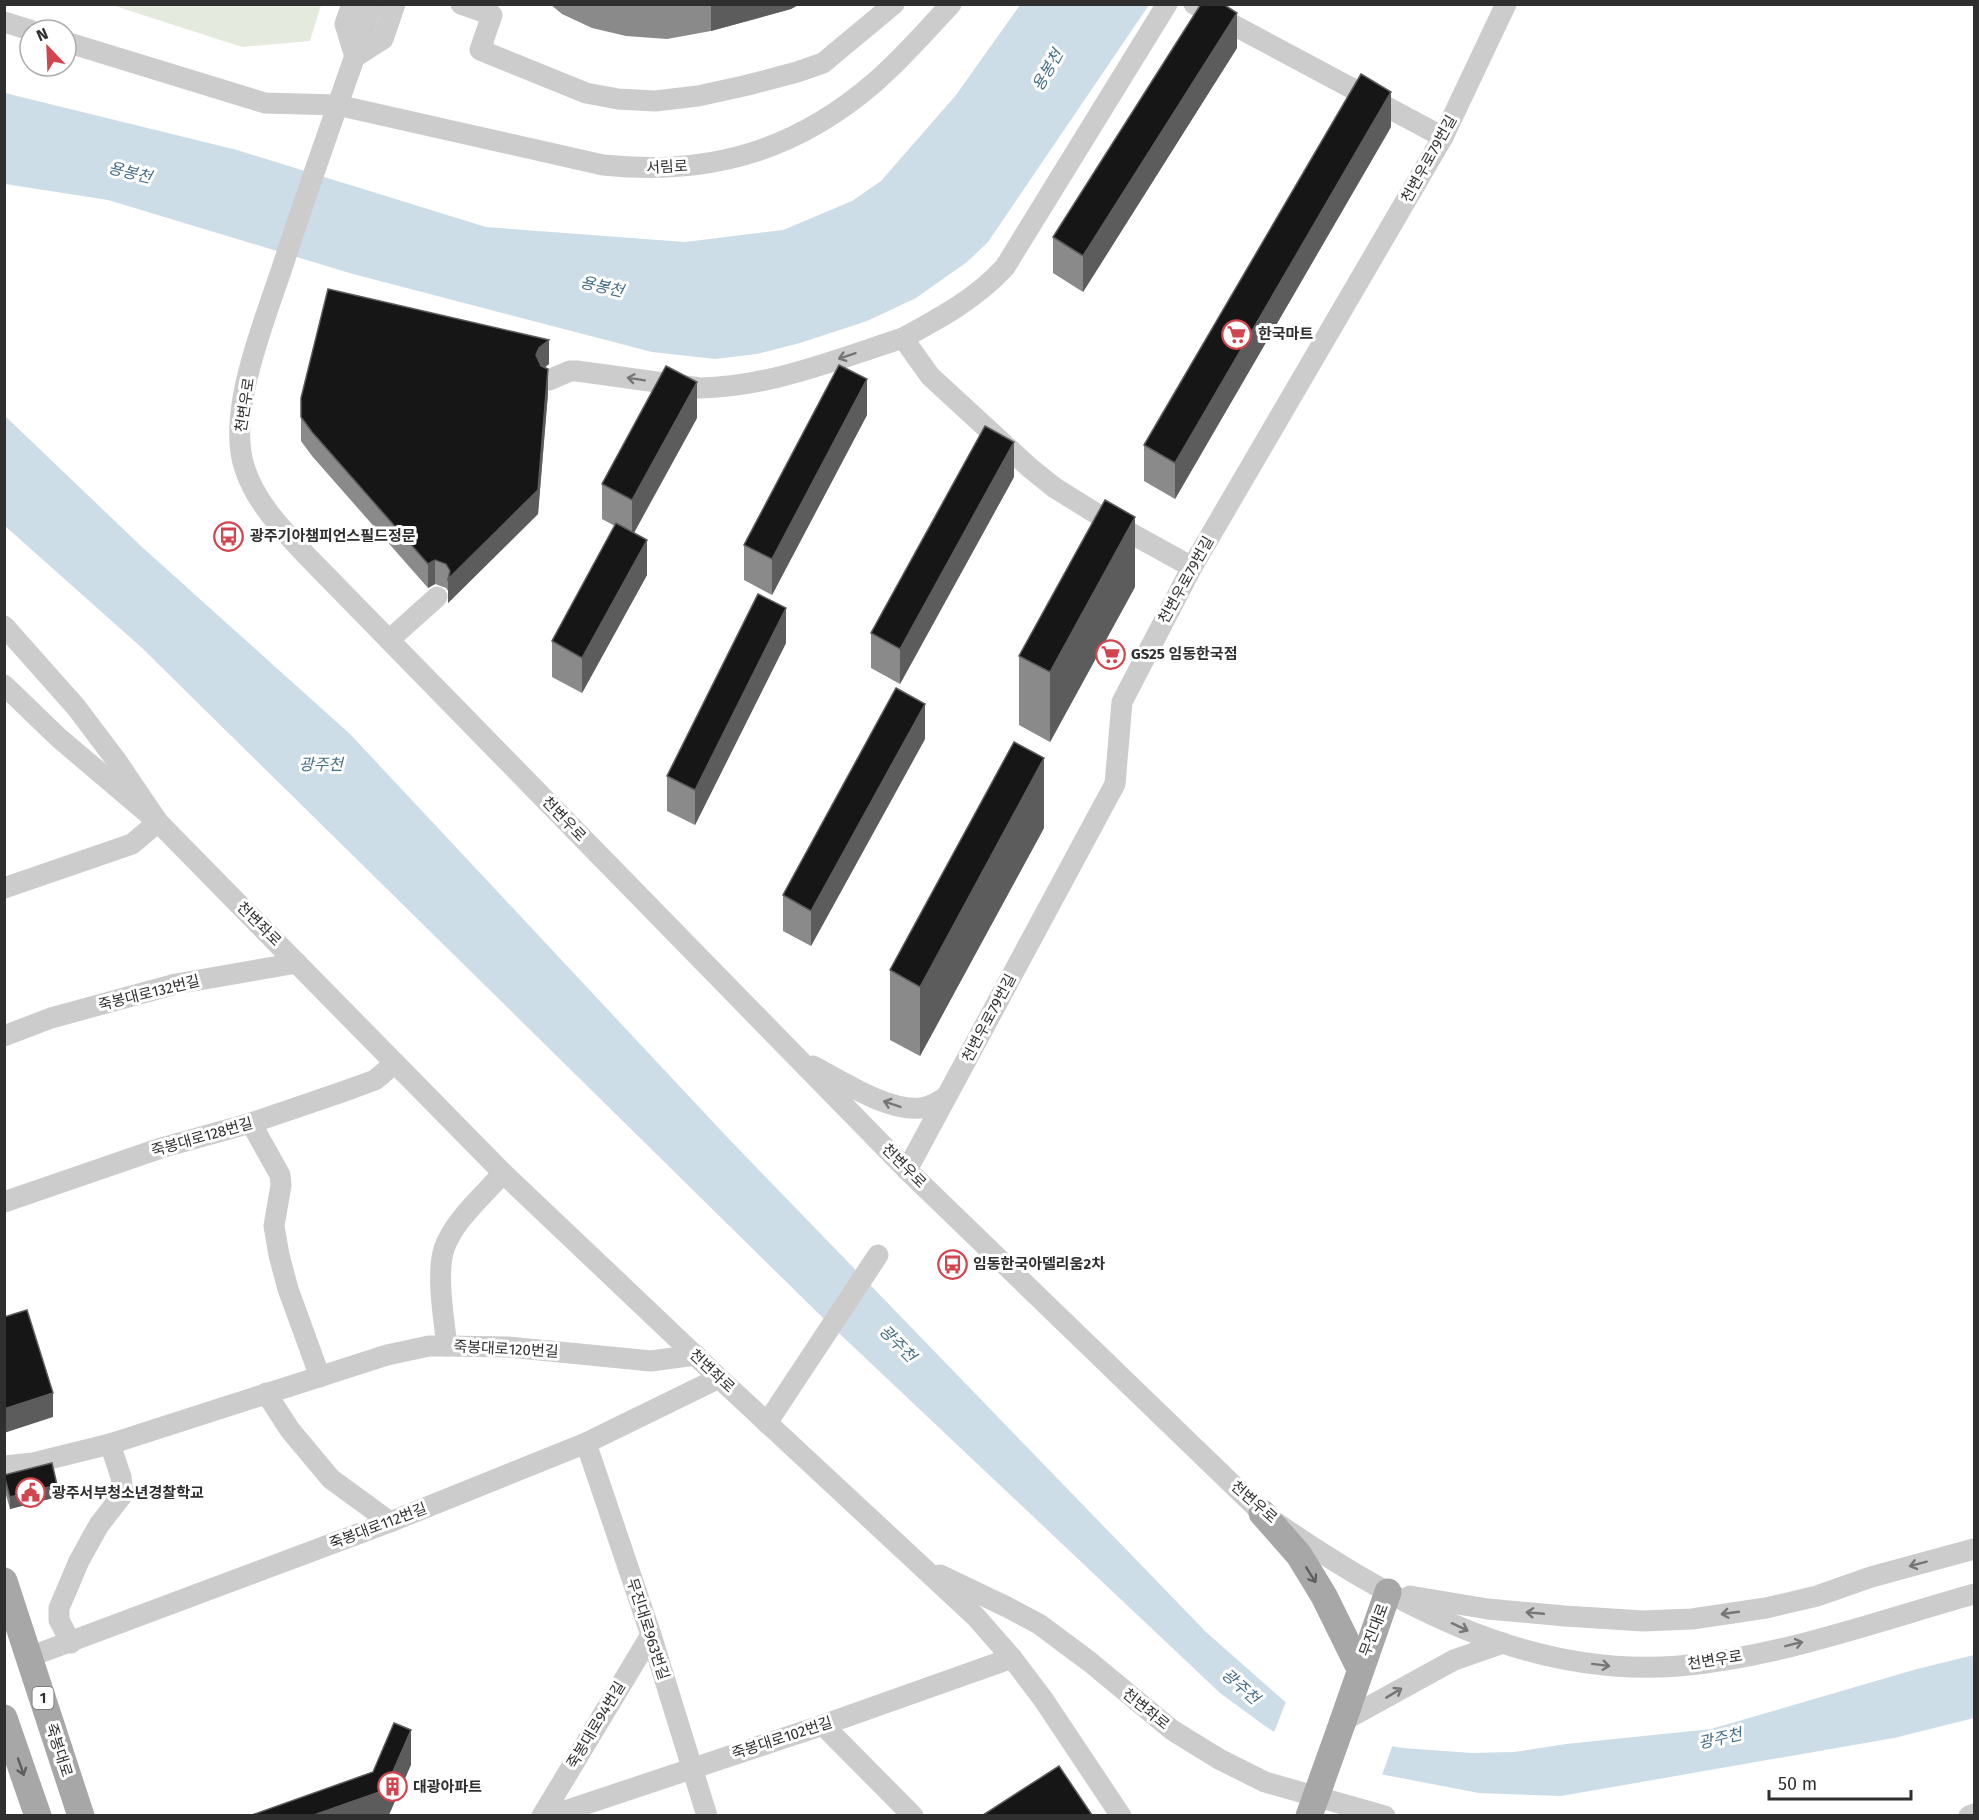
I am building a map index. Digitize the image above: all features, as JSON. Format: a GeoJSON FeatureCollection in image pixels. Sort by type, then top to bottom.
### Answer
{"type":"FeatureCollection","features":[{"type":"Feature","properties":{"kind":"main road"},"geometry":{"type":"LineString","coordinates":[[1263,1513],[1299,1555],[1324,1596],[1360,1669]]}},
{"type":"Feature","properties":{"kind":"main road","name":"죽봉대로"},"geometry":{"type":"LineString","coordinates":[[4,1581],[81,1815]]}},
{"type":"Feature","properties":{"kind":"main road","name":"무진대로"},"geometry":{"type":"LineString","coordinates":[[1314,1812],[1342,1721],[1388,1592]]}},
{"type":"Feature","properties":{"kind":"main road"},"geometry":{"type":"LineString","coordinates":[[4,1718],[38,1815]]}},
{"type":"Feature","properties":{"kind":"street"},"geometry":{"type":"LineString","coordinates":[[352,4],[345,24],[355,57],[383,39],[395,4]]}},
{"type":"Feature","properties":{"kind":"street","name":"천변우로"},"geometry":{"type":"LineString","coordinates":[[373,4],[316,163],[252,362],[242,407],[239,440],[244,469],[256,494],[274,520],[907,1170],[1263,1513],[1324,1556],[1388,1592],[1466,1631],[1560,1660],[1608,1667],[1678,1666],[1739,1658],[1824,1637],[1974,1594]]}},
{"type":"Feature","properties":{"kind":"street"},"geometry":{"type":"LineString","coordinates":[[461,4],[492,15],[480,50],[586,93],[618,99],[655,101],[698,96],[748,85],[823,63],[894,4]]}},
{"type":"Feature","properties":{"kind":"street","name":"서림로"},"geometry":{"type":"LineString","coordinates":[[337,105],[603,165],[638,169],[712,164],[747,156],[773,146],[840,110],[874,83],[908,51],[951,4]]}},
{"type":"Feature","properties":{"kind":"street"},"geometry":{"type":"LineString","coordinates":[[549,380],[570,371],[577,371],[688,387],[719,388],[819,365],[903,338],[941,317],[990,284],[1005,267],[1167,4]]}},
{"type":"Feature","properties":{"kind":"street"},"geometry":{"type":"LineString","coordinates":[[1194,4],[1443,137]]}},
{"type":"Feature","properties":{"kind":"street","name":"천변우로79번길"},"geometry":{"type":"LineString","coordinates":[[907,1170],[1115,784],[1122,702],[1192,567],[1443,137],[1506,4]]}},
{"type":"Feature","properties":{"kind":"street"},"geometry":{"type":"LineString","coordinates":[[78,46],[265,104],[337,105]]}},
{"type":"Feature","properties":{"kind":"street"},"geometry":{"type":"LineString","coordinates":[[903,338],[930,376],[1055,488],[1192,567]]}},
{"type":"Feature","properties":{"kind":"street"},"geometry":{"type":"LineString","coordinates":[[389,640],[437,597]]}},
{"type":"Feature","properties":{"kind":"street"},"geometry":{"type":"LineString","coordinates":[[4,626],[76,707],[117,760],[158,822],[132,844],[4,888]]}},
{"type":"Feature","properties":{"kind":"street","name":"천변좌로"},"geometry":{"type":"LineString","coordinates":[[4,685],[59,738],[158,822],[503,1173],[976,1617],[1012,1658],[1043,1699],[1121,1815]]}},
{"type":"Feature","properties":{"kind":"street","name":"죽봉대로132번길"},"geometry":{"type":"LineString","coordinates":[[4,1036],[51,1018],[176,984],[297,963]]}},
{"type":"Feature","properties":{"kind":"street"},"geometry":{"type":"LineString","coordinates":[[797,1057],[875,1098],[898,1107],[922,1108],[934,1105],[946,1097]]}},
{"type":"Feature","properties":{"kind":"street","name":"죽봉대로128번길"},"geometry":{"type":"LineString","coordinates":[[4,1202],[161,1148],[251,1123],[375,1080],[394,1063]]}},
{"type":"Feature","properties":{"kind":"street"},"geometry":{"type":"LineString","coordinates":[[251,1123],[280,1175],[281,1185],[274,1226],[279,1255],[288,1289],[320,1377]]}},
{"type":"Feature","properties":{"kind":"street"},"geometry":{"type":"LineString","coordinates":[[447,1346],[441,1299],[443,1251],[453,1231],[503,1173]]}},
{"type":"Feature","properties":{"kind":"street"},"geometry":{"type":"LineString","coordinates":[[767,1423],[878,1255]]}},
{"type":"Feature","properties":{"kind":"street","name":"죽봉대로120번길"},"geometry":{"type":"LineString","coordinates":[[4,1466],[33,1463],[110,1444],[387,1355],[429,1346],[508,1347],[651,1361],[696,1355]]}},
{"type":"Feature","properties":{"kind":"street","name":"죽봉대로112번길"},"geometry":{"type":"LineString","coordinates":[[29,1657],[390,1522],[586,1443],[719,1378]]}},
{"type":"Feature","properties":{"kind":"street"},"geometry":{"type":"LineString","coordinates":[[266,1393],[290,1430],[331,1479],[390,1522]]}},
{"type":"Feature","properties":{"kind":"street","name":"무진대로963번길"},"geometry":{"type":"LineString","coordinates":[[586,1443],[651,1635],[707,1815]]}},
{"type":"Feature","properties":{"kind":"street"},"geometry":{"type":"LineString","coordinates":[[71,1643],[59,1620],[59,1608],[79,1561],[99,1526],[123,1494],[122,1477],[110,1444]]}},
{"type":"Feature","properties":{"kind":"street","name":"천변우로"},"geometry":{"type":"LineString","coordinates":[[1388,1592],[1488,1609],[1554,1615],[1643,1621],[1692,1618],[1766,1608],[1817,1596],[1871,1577],[1974,1549]]}},
{"type":"Feature","properties":{"kind":"street","name":"천변좌로"},"geometry":{"type":"LineString","coordinates":[[923,1568],[1039,1624],[1090,1662],[1172,1730],[1219,1759],[1265,1782],[1385,1815]]}},
{"type":"Feature","properties":{"kind":"street","name":"죽봉대로94번길"},"geometry":{"type":"LineString","coordinates":[[542,1815],[651,1635]]}},
{"type":"Feature","properties":{"kind":"street"},"geometry":{"type":"LineString","coordinates":[[1342,1721],[1454,1660],[1503,1644]]}},
{"type":"Feature","properties":{"kind":"street","name":"죽봉대로102번길"},"geometry":{"type":"LineString","coordinates":[[550,1815],[822,1725],[1012,1658]]}},
{"type":"Feature","properties":{"kind":"street"},"geometry":{"type":"LineString","coordinates":[[822,1725],[913,1815]]}},
{"type":"Feature","properties":{"kind":"street"},"geometry":{"type":"LineString","coordinates":[[1969,1815],[1974,1814]]}},
{"type":"Feature","properties":{"kind":"shaded area"},"geometry":{"type":"Polygon","coordinates":[[[112,5],[321,5],[310,41],[242,47],[112,5]]]}},
{"type":"Feature","properties":{"kind":"water","name":"용봉천"},"geometry":{"type":"Polygon","coordinates":[[[1020,5],[1149,5],[988,242],[967,262],[916,298],[867,321],[800,343],[757,354],[715,359],[652,352],[353,274],[108,200],[5,184],[5,93],[237,150],[486,227],[685,242],[783,230],[852,201],[881,181],[956,95],[1020,5]]]}},
{"type":"Feature","properties":{"kind":"water","name":"광주천"},"geometry":{"type":"Polygon","coordinates":[[[4,415],[142,547],[350,734],[728,1138],[1206,1632],[1283,1700],[1325,1729],[1364,1742],[1403,1748],[1472,1753],[1514,1752],[1566,1744],[1711,1729],[1917,1669],[1974,1655],[1974,1718],[1894,1738],[1561,1796],[1479,1793],[1322,1763],[1265,1726],[1220,1693],[824,1319],[142,648],[5,526],[4,415]]]}},
{"type":"Feature","properties":{"kind":"pier"},"geometry":{"type":"Polygon","coordinates":[[[1287,1699],[1327,1726],[1365,1740],[1393,1744],[1381,1778],[1321,1765],[1273,1735],[1287,1699]]]}},
{"type":"Feature","properties":{"kind":"building"},"geometry":{"type":"Polygon","coordinates":[[[1201,4],[1223,4],[1237,13],[1083,256],[1053,237],[1201,4]]]}},
{"type":"Feature","properties":{"kind":"building"},"geometry":{"type":"Polygon","coordinates":[[[1361,74],[1391,92],[1175,463],[1144,445],[1361,74]]]}},
{"type":"Feature","properties":{"kind":"building"},"geometry":{"type":"Polygon","coordinates":[[[328,289],[549,340],[539,348],[536,355],[541,366],[548,369],[538,490],[448,579],[450,571],[446,564],[435,560],[428,564],[301,417],[301,398],[328,289]]]}},
{"type":"Feature","properties":{"kind":"building"},"geometry":{"type":"Polygon","coordinates":[[[839,365],[867,379],[772,559],[744,545],[839,365]]]}},
{"type":"Feature","properties":{"kind":"building"},"geometry":{"type":"Polygon","coordinates":[[[666,366],[697,382],[632,500],[602,484],[666,366]]]}},
{"type":"Feature","properties":{"kind":"building"},"geometry":{"type":"Polygon","coordinates":[[[985,426],[1014,442],[900,649],[871,633],[985,426]]]}},
{"type":"Feature","properties":{"kind":"building"},"geometry":{"type":"Polygon","coordinates":[[[1105,500],[1135,517],[1050,672],[1019,656],[1105,500]]]}},
{"type":"Feature","properties":{"kind":"building"},"geometry":{"type":"Polygon","coordinates":[[[616,523],[647,540],[582,658],[552,641],[616,523]]]}},
{"type":"Feature","properties":{"kind":"building"},"geometry":{"type":"Polygon","coordinates":[[[758,594],[786,608],[695,790],[667,776],[758,594]]]}},
{"type":"Feature","properties":{"kind":"building"},"geometry":{"type":"Polygon","coordinates":[[[896,688],[925,704],[811,911],[783,895],[896,688]]]}},
{"type":"Feature","properties":{"kind":"building"},"geometry":{"type":"Polygon","coordinates":[[[1014,742],[1044,758],[920,987],[890,970],[1014,742]]]}},
{"type":"Feature","properties":{"kind":"building"},"geometry":{"type":"Polygon","coordinates":[[[27,1310],[53,1393],[4,1409],[4,1317],[27,1310]]]}},
{"type":"Feature","properties":{"kind":"building"},"geometry":{"type":"Polygon","coordinates":[[[52,1463],[57,1485],[10,1497],[4,1475],[52,1463]]]}},
{"type":"Feature","properties":{"kind":"building"},"geometry":{"type":"Polygon","coordinates":[[[394,1723],[411,1730],[385,1790],[314,1815],[252,1815],[373,1772],[394,1723]]]}},
{"type":"Feature","properties":{"kind":"building"},"geometry":{"type":"Polygon","coordinates":[[[1059,1766],[1092,1815],[983,1815],[1059,1766]]]}},
{"type":"Feature","properties":{"kind":"place","name":"한국마트"},"geometry":{"type":"Point","coordinates":[1237,334]}},
{"type":"Feature","properties":{"kind":"place","name":"광주기아챔피언스필드정문"},"geometry":{"type":"Point","coordinates":[229,536]}},
{"type":"Feature","properties":{"kind":"place","name":"GS25 임동한국점"},"geometry":{"type":"Point","coordinates":[1110,654]}},
{"type":"Feature","properties":{"kind":"place","name":"임동한국아델리움2차"},"geometry":{"type":"Point","coordinates":[952,1264]}},
{"type":"Feature","properties":{"kind":"place","name":"광주서부청소년경찰학교"},"geometry":{"type":"Point","coordinates":[31,1493]}},
{"type":"Feature","properties":{"kind":"place","name":"대광아파트"},"geometry":{"type":"Point","coordinates":[392,1787]}}]}
